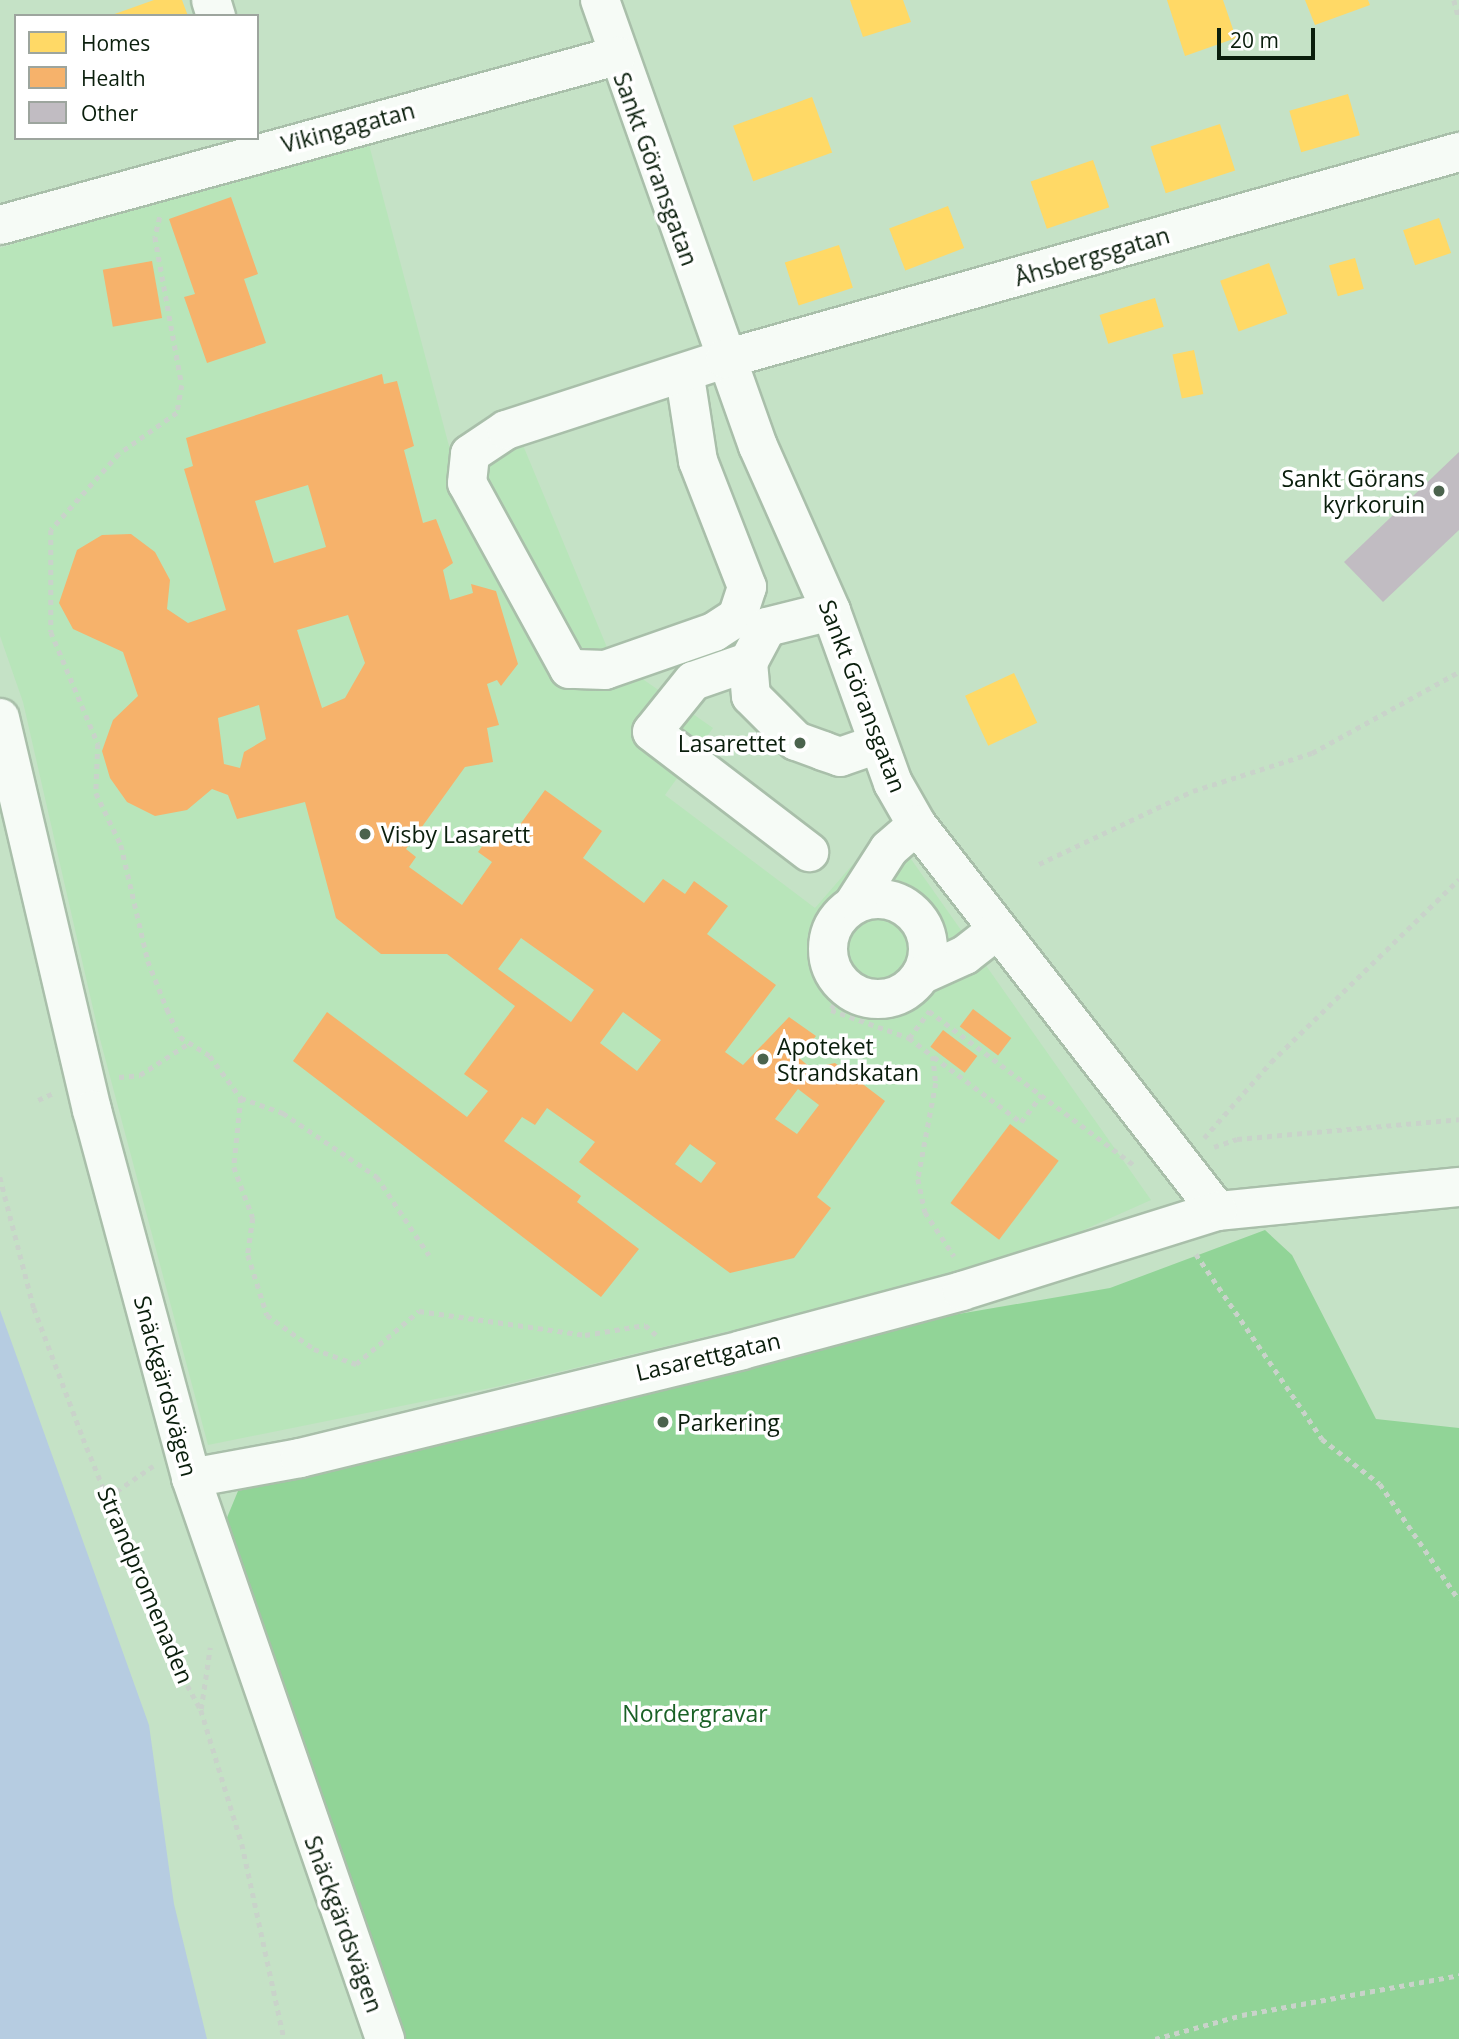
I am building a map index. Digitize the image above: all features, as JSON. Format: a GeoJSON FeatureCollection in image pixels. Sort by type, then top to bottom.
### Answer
{"type":"FeatureCollection","features":[{"type":"Feature","properties":{"kind":"street","name":"Sankt Göransgatan"},"geometry":{"type":"LineString","coordinates":[[600,0],[616,56],[725,359],[831,611],[877,744],[917,825],[1168,1162],[1218,1211]]}},
{"type":"Feature","properties":{"kind":"street","name":"Vikingagatan"},"geometry":{"type":"LineString","coordinates":[[0,225],[179,174],[253,145],[616,56]]}},
{"type":"Feature","properties":{"kind":"street","name":"Åhsbergsgatan"},"geometry":{"type":"LineString","coordinates":[[685,377],[698,461],[747,587],[737,617],[714,632],[605,670],[569,669],[482,519],[467,483],[470,454],[506,430],[685,377],[725,359],[1459,152]]}},
{"type":"Feature","properties":{"kind":"street"},"geometry":{"type":"LineString","coordinates":[[831,611],[767,626],[748,662],[751,696],[796,741],[840,757],[877,744]]}},
{"type":"Feature","properties":{"kind":"street"},"geometry":{"type":"LineString","coordinates":[[748,662],[693,681],[652,732],[809,852]]}},
{"type":"Feature","properties":{"kind":"street","name":"Snäckgärdsvägen"},"geometry":{"type":"LineString","coordinates":[[0,718],[92,1110],[188,1467],[385,2039]]}},
{"type":"Feature","properties":{"kind":"street"},"geometry":{"type":"LineString","coordinates":[[917,825],[889,849],[855,902],[831,925],[827,958],[844,987],[885,999],[906,991],[925,993],[965,955],[997,930]]}},
{"type":"Feature","properties":{"kind":"street"},"geometry":{"type":"LineString","coordinates":[[855,902],[881,897],[905,905],[923,924],[929,950],[925,993]]}},
{"type":"Feature","properties":{"kind":"street"},"geometry":{"type":"LineString","coordinates":[[1218,1211],[1459,1187]]}},
{"type":"Feature","properties":{"kind":"street","name":"Lasarettgatan"},"geometry":{"type":"LineString","coordinates":[[188,1467],[300,1458],[962,1291],[1218,1211]]}},
{"type":"Feature","properties":{"kind":"path"},"geometry":{"type":"LineString","coordinates":[[1454,0],[1459,19]]}},
{"type":"Feature","properties":{"kind":"path"},"geometry":{"type":"LineString","coordinates":[[179,174],[155,237],[182,385],[177,412],[119,454],[51,530],[48,586],[51,632],[98,744],[96,793],[121,845],[148,961],[180,1037],[210,1056],[242,1098],[284,1113],[377,1177],[429,1255]]}},
{"type":"Feature","properties":{"kind":"path"},"geometry":{"type":"LineString","coordinates":[[1039,864],[1193,791],[1312,753],[1459,672]]}},
{"type":"Feature","properties":{"kind":"path"},"geometry":{"type":"LineString","coordinates":[[1168,1162],[1459,878]]}},
{"type":"Feature","properties":{"kind":"path"},"geometry":{"type":"LineString","coordinates":[[844,987],[831,1010],[909,1038],[1021,1122],[1041,1095]]}},
{"type":"Feature","properties":{"kind":"path"},"geometry":{"type":"LineString","coordinates":[[909,1038],[925,993],[1041,1095],[1168,1162],[1237,1139],[1459,1119]]}},
{"type":"Feature","properties":{"kind":"path"},"geometry":{"type":"LineString","coordinates":[[933,1056],[936,1083],[918,1179],[925,1212],[953,1251],[962,1291]]}},
{"type":"Feature","properties":{"kind":"path"},"geometry":{"type":"LineString","coordinates":[[242,1098],[234,1167],[253,1218],[248,1255],[267,1315],[284,1330],[356,1364],[419,1311],[585,1335],[645,1325],[655,1333],[662,1366]]}},
{"type":"Feature","properties":{"kind":"path","name":"Strandpromenaden"},"geometry":{"type":"LineString","coordinates":[[0,1177],[34,1308],[173,1659],[201,1710],[242,1844],[284,2039]]}},
{"type":"Feature","properties":{"kind":"path"},"geometry":{"type":"LineString","coordinates":[[1180,1225],[1220,1296],[1322,1440],[1380,1484],[1459,1600]]}},
{"type":"Feature","properties":{"kind":"path"},"geometry":{"type":"LineString","coordinates":[[108,1497],[147,1468],[188,1467]]}},
{"type":"Feature","properties":{"kind":"path"},"geometry":{"type":"LineString","coordinates":[[1155,2039],[1242,2015],[1459,1975]]}},
{"type":"Feature","properties":{"kind":"shaded area","name":"Visby Lasarett"},"geometry":{"type":"Polygon","coordinates":[[[367,137],[449,446],[520,438],[611,657],[713,728],[665,795],[815,908],[887,825],[1151,1200],[1005,1265],[500,1386],[208,1445],[100,1039],[23,702],[0,636],[0,248],[367,137]]]}},
{"type":"Feature","properties":{"kind":"green space","name":"Nordergravar"},"geometry":{"type":"Polygon","coordinates":[[[1265,1230],[1292,1255],[1376,1419],[1459,1428],[1459,2039],[398,2039],[219,1537],[238,1491],[947,1316],[1110,1288],[1265,1230]]]}},
{"type":"Feature","properties":{"kind":"water"},"geometry":{"type":"Polygon","coordinates":[[[0,1310],[149,1725],[174,1904],[207,2039],[0,2039],[0,1310]]]}},
{"type":"Feature","properties":{"kind":"building: Homes"},"geometry":{"type":"Polygon","coordinates":[[[154,0],[182,0],[187,14],[115,14],[154,0]]]}},
{"type":"Feature","properties":{"kind":"building: Homes"},"geometry":{"type":"Polygon","coordinates":[[[850,0],[903,0],[911,22],[863,37],[850,0]]]}},
{"type":"Feature","properties":{"kind":"building: Homes"},"geometry":{"type":"Polygon","coordinates":[[[1167,0],[1223,0],[1236,38],[1185,56],[1167,0]]]}},
{"type":"Feature","properties":{"kind":"building: Homes"},"geometry":{"type":"Polygon","coordinates":[[[1305,0],[1368,0],[1370,5],[1315,25],[1305,0]]]}},
{"type":"Feature","properties":{"kind":"building: Homes"},"geometry":{"type":"Polygon","coordinates":[[[1348,94],[1360,135],[1301,152],[1289,111],[1348,94]]]}},
{"type":"Feature","properties":{"kind":"building: Homes"},"geometry":{"type":"Polygon","coordinates":[[[812,97],[832,152],[753,181],[733,126],[812,97]]]}},
{"type":"Feature","properties":{"kind":"building: Homes"},"geometry":{"type":"Polygon","coordinates":[[[1220,124],[1235,171],[1166,193],[1151,147],[1220,124]]]}},
{"type":"Feature","properties":{"kind":"building: Homes"},"geometry":{"type":"Polygon","coordinates":[[[1093,160],[1109,207],[1047,229],[1031,181],[1093,160]]]}},
{"type":"Feature","properties":{"kind":"building: Homes"},"geometry":{"type":"Polygon","coordinates":[[[948,206],[964,248],[905,271],[889,229],[948,206]]]}},
{"type":"Feature","properties":{"kind":"building: Homes"},"geometry":{"type":"Polygon","coordinates":[[[1439,218],[1451,253],[1415,265],[1403,230],[1439,218]]]}},
{"type":"Feature","properties":{"kind":"building: Homes"},"geometry":{"type":"Polygon","coordinates":[[[839,245],[853,288],[799,305],[785,263],[839,245]]]}},
{"type":"Feature","properties":{"kind":"building: Homes"},"geometry":{"type":"Polygon","coordinates":[[[1355,258],[1364,289],[1338,296],[1329,265],[1355,258]]]}},
{"type":"Feature","properties":{"kind":"building: Homes"},"geometry":{"type":"Polygon","coordinates":[[[1269,263],[1287,314],[1239,332],[1220,281],[1269,263]]]}},
{"type":"Feature","properties":{"kind":"building: Homes"},"geometry":{"type":"Polygon","coordinates":[[[1155,298],[1164,327],[1108,344],[1100,315],[1155,298]]]}},
{"type":"Feature","properties":{"kind":"building: Homes"},"geometry":{"type":"Polygon","coordinates":[[[1194,350],[1203,394],[1182,399],[1172,355],[1194,350]]]}},
{"type":"Feature","properties":{"kind":"building: Homes"},"geometry":{"type":"Polygon","coordinates":[[[1014,673],[1037,723],[988,746],[965,696],[1014,673]]]}},
{"type":"Feature","properties":{"kind":"building: Health"},"geometry":{"type":"Polygon","coordinates":[[[231,197],[258,274],[244,279],[266,343],[207,363],[184,297],[195,294],[169,219],[231,197]]]}},
{"type":"Feature","properties":{"kind":"building: Health"},"geometry":{"type":"Polygon","coordinates":[[[152,261],[162,318],[113,327],[103,270],[152,261]]]}},
{"type":"Feature","properties":{"kind":"building: Health","name":"Visby Lasarett"},"geometry":{"type":"Polygon","coordinates":[[[382,374],[384,384],[397,381],[414,446],[404,450],[423,523],[436,519],[453,563],[443,570],[450,600],[473,593],[471,584],[496,591],[518,664],[501,686],[497,680],[487,684],[499,725],[487,728],[493,762],[465,767],[406,849],[416,857],[409,867],[462,905],[492,862],[478,852],[496,827],[511,837],[545,790],[602,831],[583,858],[644,903],[663,879],[685,894],[694,881],[728,906],[707,934],[776,985],[725,1052],[743,1065],[789,1017],[816,1036],[799,1058],[811,1068],[835,1063],[885,1101],[817,1197],[831,1208],[794,1258],[730,1273],[579,1162],[595,1142],[547,1108],[535,1125],[522,1117],[504,1141],[581,1196],[577,1202],[639,1249],[601,1297],[293,1061],[327,1012],[467,1117],[488,1091],[464,1074],[515,1006],[447,954],[381,954],[336,918],[305,802],[237,819],[228,795],[212,789],[187,810],[155,816],[127,802],[110,778],[102,751],[113,720],[138,696],[123,652],[73,629],[59,603],[77,550],[102,535],[131,534],[155,552],[170,580],[167,609],[188,623],[226,610],[184,469],[193,466],[186,438],[382,374]],[[308,485],[255,501],[274,563],[326,547],[308,485]],[[348,615],[297,630],[322,708],[345,698],[365,663],[348,615]],[[259,705],[218,718],[224,764],[240,768],[244,752],[266,739],[259,705]],[[521,938],[498,969],[571,1022],[594,990],[521,938]],[[623,1012],[600,1043],[637,1071],[661,1040],[623,1012]],[[798,1089],[775,1119],[797,1134],[819,1105],[798,1089]],[[690,1144],[675,1164],[701,1183],[716,1163],[690,1144]]]}},
{"type":"Feature","properties":{"kind":"building: Health"},"geometry":{"type":"Polygon","coordinates":[[[973,1009],[1011,1038],[998,1055],[960,1027],[973,1009]]]}},
{"type":"Feature","properties":{"kind":"building: Health"},"geometry":{"type":"Polygon","coordinates":[[[943,1030],[977,1056],[965,1073],[930,1047],[943,1030]]]}},
{"type":"Feature","properties":{"kind":"building: Health"},"geometry":{"type":"Polygon","coordinates":[[[1010,1124],[1059,1161],[999,1240],[950,1203],[1010,1124]]]}},
{"type":"Feature","properties":{"kind":"building: Other","name":"Sankt Görans kyrkoruin"},"geometry":{"type":"Polygon","coordinates":[[[1459,452],[1459,530],[1383,602],[1344,562],[1459,452]]]}},
{"type":"Feature","properties":{"kind":"place","name":"Sankt Görans kyrkoruin"},"geometry":{"type":"Point","coordinates":[1439,491]}},
{"type":"Feature","properties":{"kind":"place","name":"Lasarettet"},"geometry":{"type":"Point","coordinates":[800,743]}},
{"type":"Feature","properties":{"kind":"place","name":"Visby Lasarett"},"geometry":{"type":"Point","coordinates":[365,834]}},
{"type":"Feature","properties":{"kind":"place","name":"Apoteket Strandskatan"},"geometry":{"type":"Point","coordinates":[763,1059]}},
{"type":"Feature","properties":{"kind":"place","name":"Parkering"},"geometry":{"type":"Point","coordinates":[663,1422]}}]}
